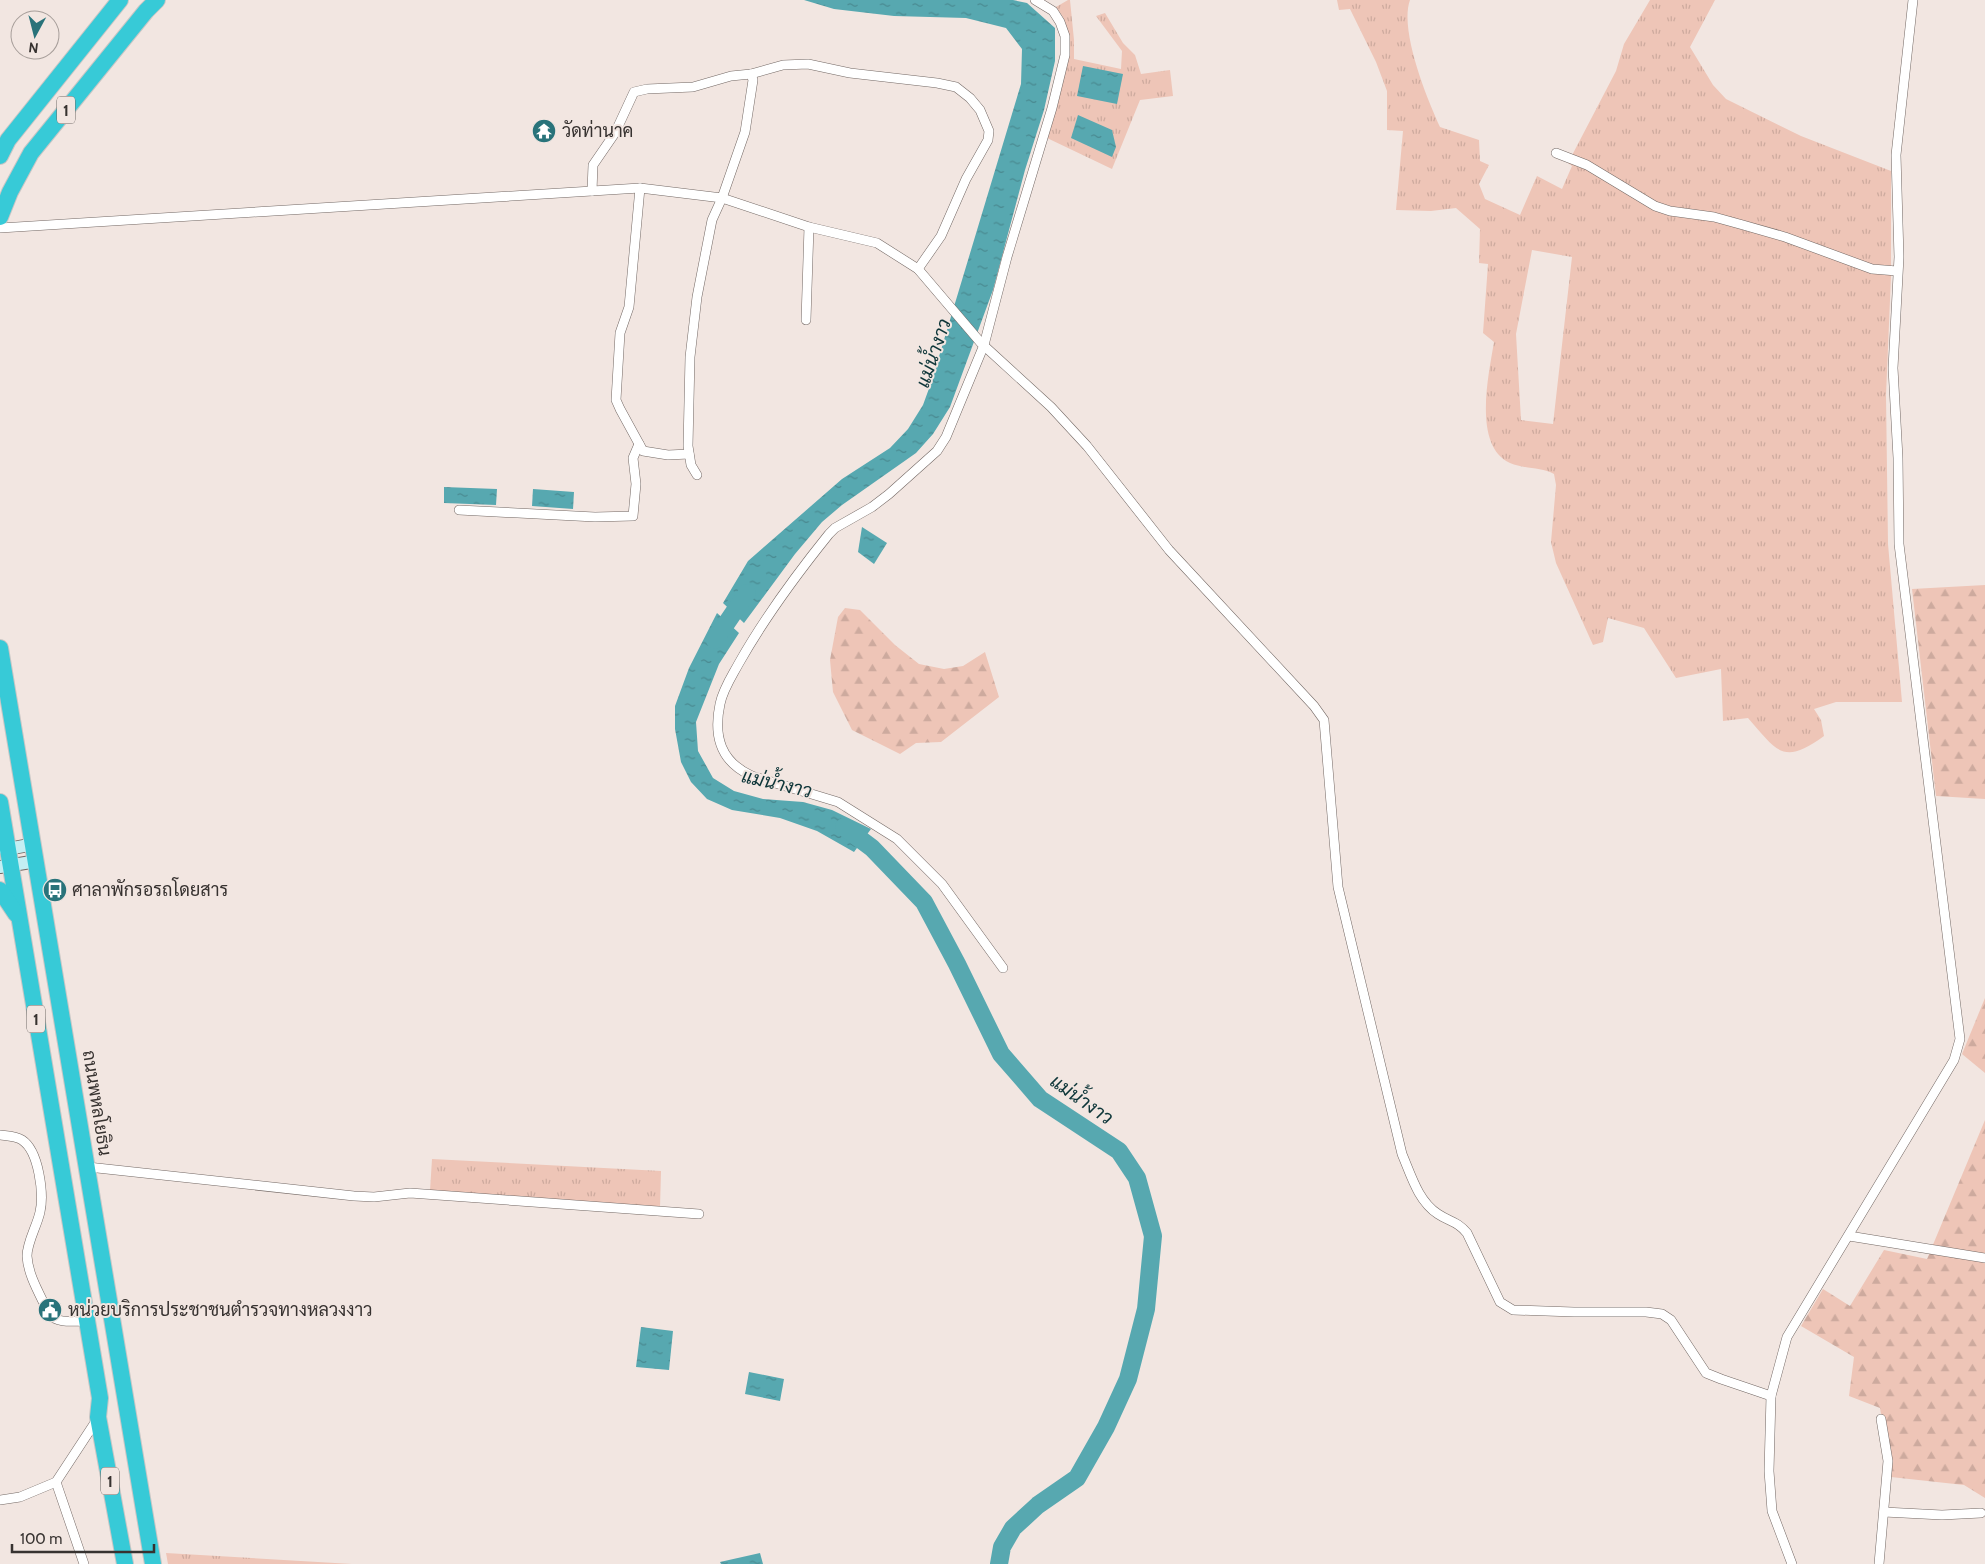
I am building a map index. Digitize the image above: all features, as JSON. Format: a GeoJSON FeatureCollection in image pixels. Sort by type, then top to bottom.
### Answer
{"type":"FeatureCollection","features":[{"type":"Feature","properties":{"kind":"highway","name":"1"},"geometry":{"type":"LineString","coordinates":[[0,156],[8,140],[120,0]]}},
{"type":"Feature","properties":{"kind":"highway","name":"1"},"geometry":{"type":"LineString","coordinates":[[0,217],[10,192],[31,153],[151,5]]}},
{"type":"Feature","properties":{"kind":"highway","name":"ถนนพหลโยธิน"},"geometry":{"type":"LineString","coordinates":[[0,648],[153,1564]]}},
{"type":"Feature","properties":{"kind":"highway","name":"1"},"geometry":{"type":"LineString","coordinates":[[0,802],[5,866],[20,920],[100,1398],[98,1417],[125,1564]]}},
{"type":"Feature","properties":{"kind":"highway"},"geometry":{"type":"LineString","coordinates":[[0,890],[20,920]]}},
{"type":"Feature","properties":{"kind":"street"},"geometry":{"type":"LineString","coordinates":[[1003,968],[942,884],[897,839],[838,802],[752,776],[740,770],[728,760],[718,738],[720,705],[724,691],[746,651],[781,595],[835,528],[889,494],[937,451],[946,437],[982,344],[1052,108],[1065,55],[1064,36],[1060,22],[1053,11],[1036,0]]}},
{"type":"Feature","properties":{"kind":"street"},"geometry":{"type":"LineString","coordinates":[[1792,1564],[1772,1511],[1769,1471],[1770,1396],[1788,1337],[1954,1060],[1960,1039],[1899,544],[1898,458],[1893,368],[1899,257],[1896,155],[1913,0]]}},
{"type":"Feature","properties":{"kind":"street"},"geometry":{"type":"LineString","coordinates":[[592,191],[593,165],[615,133],[634,92],[647,89],[693,87],[731,76],[751,74],[783,65],[808,64],[850,73],[937,83],[956,88],[970,98],[980,110],[989,131],[988,140],[966,179],[940,236],[918,269]]}},
{"type":"Feature","properties":{"kind":"street"},"geometry":{"type":"LineString","coordinates":[[697,475],[691,465],[689,454],[690,356],[697,297],[712,220],[722,198],[745,132],[753,80],[751,74]]}},
{"type":"Feature","properties":{"kind":"street"},"geometry":{"type":"LineString","coordinates":[[1556,153],[1587,165],[1655,206],[1670,211],[1698,214],[1743,225],[1872,269],[1897,272]]}},
{"type":"Feature","properties":{"kind":"street"},"geometry":{"type":"LineString","coordinates":[[0,228],[640,188],[722,198],[809,227],[877,243],[918,269],[982,344],[1051,407],[1086,446],[1169,550],[1308,699],[1324,720],[1338,887],[1402,1154],[1418,1191],[1427,1206],[1460,1226],[1467,1233],[1500,1302],[1506,1308],[1513,1310],[1646,1312],[1662,1314],[1671,1320],[1706,1372],[1770,1396]]}},
{"type":"Feature","properties":{"kind":"street"},"geometry":{"type":"LineString","coordinates":[[640,188],[629,307],[620,333],[616,400],[644,451],[668,455],[689,454]]}},
{"type":"Feature","properties":{"kind":"street"},"geometry":{"type":"LineString","coordinates":[[806,320],[809,227]]}},
{"type":"Feature","properties":{"kind":"street"},"geometry":{"type":"LineString","coordinates":[[459,510],[595,517],[633,516],[636,484],[633,458],[639,444]]}},
{"type":"Feature","properties":{"kind":"street"},"geometry":{"type":"LineString","coordinates":[[4,848],[34,844]]}},
{"type":"Feature","properties":{"kind":"street"},"geometry":{"type":"LineString","coordinates":[[5,866],[37,861]]}},
{"type":"Feature","properties":{"kind":"street"},"geometry":{"type":"LineString","coordinates":[[0,1136],[16,1137],[33,1151],[42,1195],[40,1214],[27,1254],[29,1268],[49,1314],[52,1318],[58,1320],[87,1321]]}},
{"type":"Feature","properties":{"kind":"street"},"geometry":{"type":"LineString","coordinates":[[88,1167],[345,1195],[374,1197],[418,1194],[699,1214]]}},
{"type":"Feature","properties":{"kind":"street"},"geometry":{"type":"LineString","coordinates":[[1849,1236],[1985,1258]]}},
{"type":"Feature","properties":{"kind":"street"},"geometry":{"type":"LineString","coordinates":[[0,1500],[20,1497],[56,1482],[98,1417]]}},
{"type":"Feature","properties":{"kind":"street"},"geometry":{"type":"LineString","coordinates":[[1879,1564],[1888,1460],[1882,1418]]}},
{"type":"Feature","properties":{"kind":"street"},"geometry":{"type":"LineString","coordinates":[[56,1482],[84,1564]]}},
{"type":"Feature","properties":{"kind":"street"},"geometry":{"type":"LineString","coordinates":[[1884,1512],[1942,1515],[1981,1513]]}},
{"type":"Feature","properties":{"kind":"green space"},"geometry":{"type":"Polygon","coordinates":[[[1070,0],[1074,59],[1121,69],[1122,51],[1096,16],[1105,13],[1123,43],[1135,55],[1141,74],[1170,70],[1173,96],[1140,100],[1112,169],[1047,138],[1067,29],[1063,17],[1056,7],[1070,0]]]}},
{"type":"Feature","properties":{"kind":"green space"},"geometry":{"type":"Polygon","coordinates":[[[1337,0],[1410,0],[1408,29],[1411,46],[1428,100],[1440,127],[1479,140],[1480,161],[1489,165],[1479,184],[1485,199],[1520,215],[1537,176],[1562,189],[1572,166],[1568,163],[1616,71],[1624,44],[1650,0],[1715,0],[1690,47],[1713,85],[1726,99],[1801,136],[1891,171],[1891,276],[1886,395],[1888,544],[1902,702],[1836,702],[1814,709],[1821,720],[1824,736],[1799,750],[1782,751],[1766,739],[1748,718],[1723,721],[1721,669],[1676,678],[1644,628],[1608,618],[1603,642],[1593,645],[1556,563],[1551,542],[1556,485],[1554,474],[1510,463],[1498,454],[1491,441],[1487,425],[1486,408],[1494,342],[1483,333],[1488,264],[1479,263],[1480,229],[1456,208],[1431,211],[1396,210],[1403,131],[1387,130],[1387,91],[1376,62],[1350,9],[1339,10],[1337,0]],[[1532,250],[1516,334],[1521,420],[1553,424],[1572,257],[1532,250]]]}},
{"type":"Feature","properties":{"kind":"green space"},"geometry":{"type":"Polygon","coordinates":[[[1985,585],[1985,799],[1936,796],[1912,589],[1985,585]]]}},
{"type":"Feature","properties":{"kind":"green space"},"geometry":{"type":"Polygon","coordinates":[[[845,608],[860,610],[895,645],[919,664],[944,669],[963,666],[985,652],[999,697],[941,742],[916,743],[900,754],[852,730],[833,692],[830,660],[838,617],[845,608]]]}},
{"type":"Feature","properties":{"kind":"green space"},"geometry":{"type":"Polygon","coordinates":[[[1985,998],[1985,1073],[1962,1054],[1985,998]]]}},
{"type":"Feature","properties":{"kind":"green space"},"geometry":{"type":"Polygon","coordinates":[[[1985,1120],[1985,1498],[1964,1485],[1891,1477],[1880,1408],[1849,1396],[1854,1357],[1801,1326],[1823,1289],[1850,1306],[1884,1250],[1927,1259],[1985,1120]]]}},
{"type":"Feature","properties":{"kind":"green space"},"geometry":{"type":"Polygon","coordinates":[[[432,1159],[661,1171],[660,1208],[430,1191],[432,1159]]]}},
{"type":"Feature","properties":{"kind":"green space"},"geometry":{"type":"Polygon","coordinates":[[[166,1553],[352,1564],[168,1564],[166,1553]]]}},
{"type":"Feature","properties":{"kind":"water"},"geometry":{"type":"Polygon","coordinates":[[[804,0],[1013,0],[1027,3],[1055,28],[1055,61],[1044,110],[1025,170],[993,290],[950,407],[933,434],[916,453],[842,505],[822,522],[795,554],[744,623],[723,603],[748,561],[842,479],[890,448],[908,429],[923,405],[1021,84],[1022,49],[1006,28],[966,18],[894,16],[834,9],[804,0]]]}},
{"type":"Feature","properties":{"kind":"water"},"geometry":{"type":"Polygon","coordinates":[[[1083,66],[1123,74],[1117,104],[1077,96],[1083,66]]]}},
{"type":"Feature","properties":{"kind":"water"},"geometry":{"type":"Polygon","coordinates":[[[1078,115],[1112,130],[1116,147],[1112,157],[1071,138],[1078,115]]]}},
{"type":"Feature","properties":{"kind":"water"},"geometry":{"type":"Polygon","coordinates":[[[444,487],[497,489],[496,505],[444,503],[444,487]]]}},
{"type":"Feature","properties":{"kind":"water"},"geometry":{"type":"Polygon","coordinates":[[[533,489],[574,492],[573,509],[532,506],[533,489]]]}},
{"type":"Feature","properties":{"kind":"water"},"geometry":{"type":"Polygon","coordinates":[[[862,527],[887,543],[874,564],[858,552],[862,527]]]}},
{"type":"Feature","properties":{"kind":"water"},"geometry":{"type":"Polygon","coordinates":[[[717,613],[739,633],[719,664],[696,722],[698,751],[713,778],[734,791],[763,799],[803,802],[832,810],[871,829],[854,852],[817,831],[780,818],[732,810],[707,799],[691,782],[681,762],[675,729],[675,706],[689,668],[717,613]]]}},
{"type":"Feature","properties":{"kind":"water"},"geometry":{"type":"Polygon","coordinates":[[[641,1327],[673,1331],[669,1370],[636,1367],[641,1327]]]}},
{"type":"Feature","properties":{"kind":"water"},"geometry":{"type":"Polygon","coordinates":[[[749,1372],[784,1379],[780,1401],[745,1394],[749,1372]]]}},
{"type":"Feature","properties":{"kind":"water"},"geometry":{"type":"Polygon","coordinates":[[[760,1553],[763,1564],[721,1564],[720,1562],[760,1553]]]}},
{"type":"Feature","properties":{"kind":"waterway","name":"แม่น้ำงาว"},"geometry":{"type":"LineString","coordinates":[[715,640],[747,593]]}},
{"type":"Feature","properties":{"kind":"waterway","name":"แม่น้ำงาว"},"geometry":{"type":"LineString","coordinates":[[844,827],[872,848],[924,902],[1001,1054],[1040,1099],[1119,1151],[1137,1178],[1153,1236],[1146,1309],[1128,1379],[1106,1427],[1077,1478],[1038,1505],[1013,1528],[1002,1547],[999,1564]]}},
{"type":"Feature","properties":{"kind":"place","name":"วัดท่านาค"},"geometry":{"type":"Point","coordinates":[544,131]}},
{"type":"Feature","properties":{"kind":"place","name":"ศาลาพักรอรถโดยสาร"},"geometry":{"type":"Point","coordinates":[55,890]}},
{"type":"Feature","properties":{"kind":"place","name":"หน่วยบริการประชาชนตำรวจทางหลวงงาว"},"geometry":{"type":"Point","coordinates":[50,1310]}}]}
